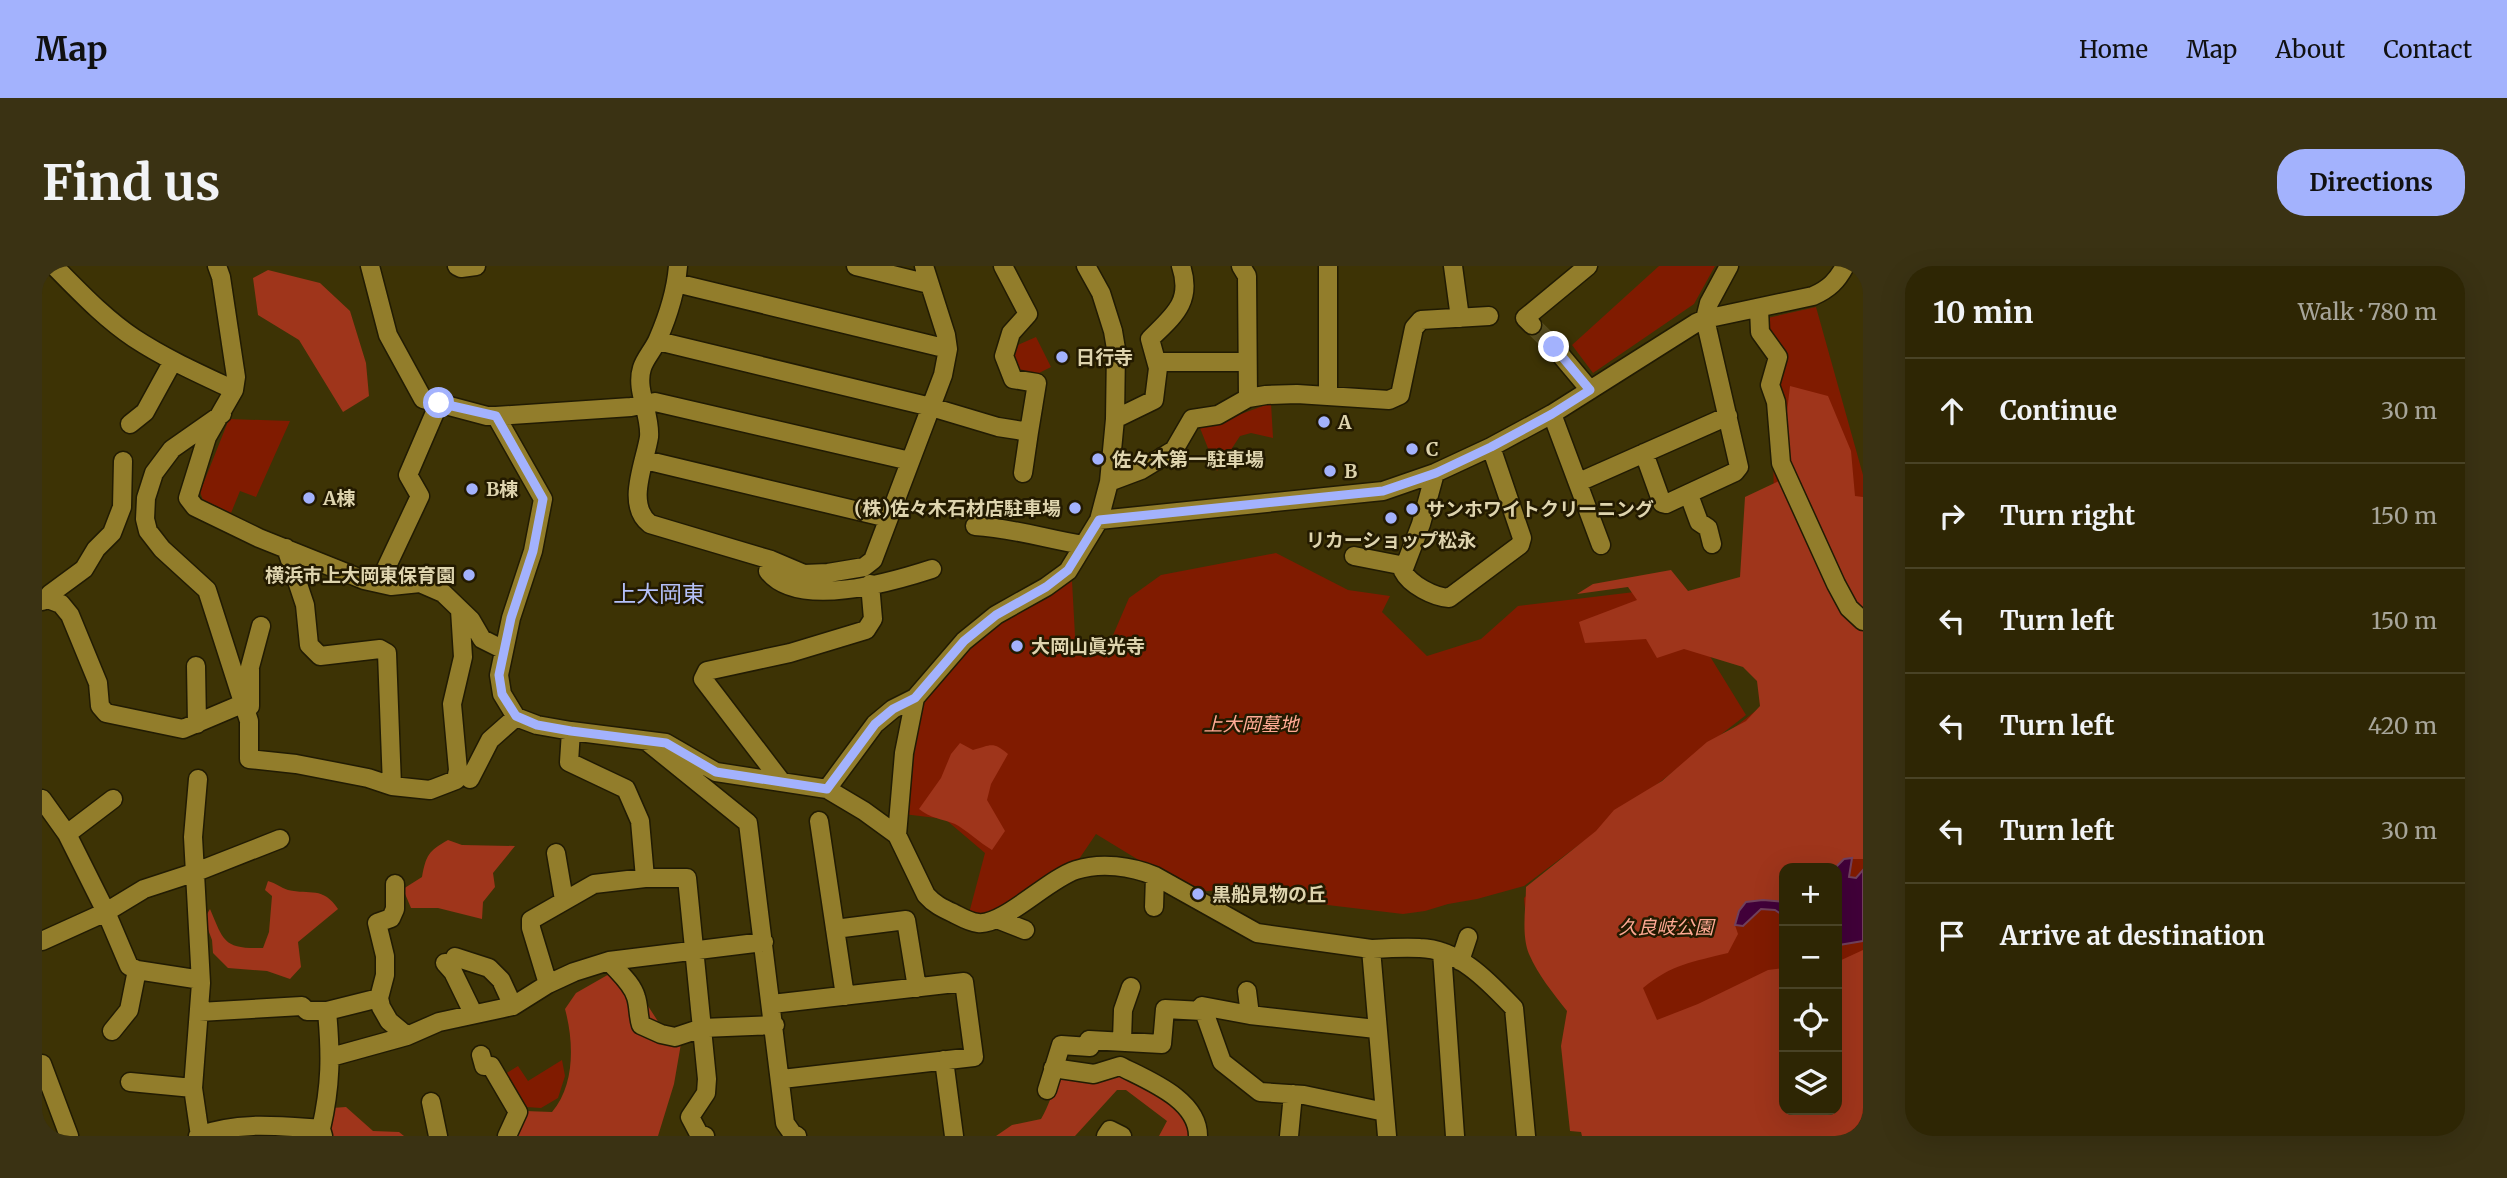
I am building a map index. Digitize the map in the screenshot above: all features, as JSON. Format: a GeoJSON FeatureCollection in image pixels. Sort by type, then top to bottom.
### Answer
{"type":"FeatureCollection","features":[{"type":"Feature","properties":{"kind":"street"},"geometry":{"type":"LineString","coordinates":[[54,266],[92,304],[122,328],[173,361],[234,390]]}},
{"type":"Feature","properties":{"kind":"street"},"geometry":{"type":"LineString","coordinates":[[217,266],[236,377],[234,390],[208,437],[188,498],[195,507],[364,580],[391,586],[420,583],[443,593],[471,620],[482,639],[504,650]]}},
{"type":"Feature","properties":{"kind":"street"},"geometry":{"type":"LineString","coordinates":[[370,266],[388,335],[403,367],[423,399],[496,416],[631,407],[655,402],[911,461]]}},
{"type":"Feature","properties":{"kind":"street"},"geometry":{"type":"LineString","coordinates":[[457,266],[476,266]]}},
{"type":"Feature","properties":{"kind":"street"},"geometry":{"type":"LineString","coordinates":[[856,266],[929,284]]}},
{"type":"Feature","properties":{"kind":"street"},"geometry":{"type":"LineString","coordinates":[[924,266],[948,349],[943,375],[873,560],[863,566],[828,573],[804,574],[771,560],[650,524],[643,519],[638,500],[649,433],[641,393],[642,368],[658,341],[677,275],[948,349]]}},
{"type":"Feature","properties":{"kind":"street"},"geometry":{"type":"LineString","coordinates":[[1003,266],[1028,314],[1011,333],[1004,356],[1013,379],[1037,383],[1023,473]]}},
{"type":"Feature","properties":{"kind":"street"},"geometry":{"type":"LineString","coordinates":[[819,790],[875,724],[893,709],[915,698],[964,641],[996,615],[1046,587],[1068,570],[1099,520],[1109,482],[1116,370],[1113,331],[1101,293],[1086,266]]}},
{"type":"Feature","properties":{"kind":"street"},"geometry":{"type":"LineString","coordinates":[[1115,419],[1154,400],[1158,376],[1150,339],[1179,310],[1185,287],[1181,266]]}},
{"type":"Feature","properties":{"kind":"street"},"geometry":{"type":"LineString","coordinates":[[1328,266],[1328,396]]}},
{"type":"Feature","properties":{"kind":"street"},"geometry":{"type":"LineString","coordinates":[[1453,266],[1460,318]]}},
{"type":"Feature","properties":{"kind":"street"},"geometry":{"type":"LineString","coordinates":[[1532,325],[1525,318],[1588,266]]}},
{"type":"Feature","properties":{"kind":"street"},"geometry":{"type":"LineString","coordinates":[[1644,453],[1662,503],[1666,504],[1735,472],[1739,467],[1705,319],[1709,303],[1729,266]]}},
{"type":"Feature","properties":{"kind":"street"},"geometry":{"type":"LineString","coordinates":[[1099,520],[1383,491],[1436,473],[1552,414],[1705,319],[1813,296],[1828,289],[1845,266]]}},
{"type":"Feature","properties":{"kind":"street"},"geometry":{"type":"LineString","coordinates":[[1248,269],[1248,398]]}},
{"type":"Feature","properties":{"kind":"street"},"geometry":{"type":"LineString","coordinates":[[1759,308],[1760,332],[1778,357],[1770,385],[1776,402],[1781,463],[1836,584],[1849,608],[1863,621]]}},
{"type":"Feature","properties":{"kind":"street"},"geometry":{"type":"LineString","coordinates":[[1109,482],[1141,471],[1174,450],[1192,419],[1218,415],[1248,398],[1297,394],[1389,400],[1400,395],[1414,328],[1421,320],[1489,316]]}},
{"type":"Feature","properties":{"kind":"street"},"geometry":{"type":"LineString","coordinates":[[658,341],[1029,432]]}},
{"type":"Feature","properties":{"kind":"street"},"geometry":{"type":"LineString","coordinates":[[1554,347],[1590,390]]}},
{"type":"Feature","properties":{"kind":"street"},"geometry":{"type":"LineString","coordinates":[[130,424],[145,412],[173,361]]}},
{"type":"Feature","properties":{"kind":"street"},"geometry":{"type":"LineString","coordinates":[[1157,362],[1247,362]]}},
{"type":"Feature","properties":{"kind":"street"},"geometry":{"type":"LineString","coordinates":[[379,583],[420,496],[408,475],[439,403]]}},
{"type":"Feature","properties":{"kind":"street"},"geometry":{"type":"LineString","coordinates":[[222,414],[172,449],[154,473],[146,498],[145,519],[148,531],[162,549],[207,590],[248,721],[249,759],[296,764],[368,778],[392,786],[430,790],[456,780],[458,771],[452,704],[463,657],[460,610]]}},
{"type":"Feature","properties":{"kind":"street"},"geometry":{"type":"LineString","coordinates":[[1552,414],[1601,545]]}},
{"type":"Feature","properties":{"kind":"street"},"geometry":{"type":"LineString","coordinates":[[496,416],[543,499],[533,551],[511,618],[499,675],[502,694],[516,716],[537,725],[666,743],[716,772],[819,790],[863,811],[897,835],[933,904],[979,924],[997,919],[1063,875],[1078,869],[1116,866],[1155,876],[1257,933],[1371,949],[1423,947],[1442,951],[1471,967],[1514,1008],[1526,1136]]}},
{"type":"Feature","properties":{"kind":"street"},"geometry":{"type":"LineString","coordinates":[[1579,482],[1728,416]]}},
{"type":"Feature","properties":{"kind":"street"},"geometry":{"type":"LineString","coordinates":[[1436,473],[1403,571],[1409,581],[1449,598],[1520,545],[1519,530],[1491,447]]}},
{"type":"Feature","properties":{"kind":"street"},"geometry":{"type":"LineString","coordinates":[[645,460],[888,518]]}},
{"type":"Feature","properties":{"kind":"street"},"geometry":{"type":"LineString","coordinates":[[123,461],[122,507],[112,533],[96,549],[85,569],[46,596],[61,604],[70,615],[98,683],[100,706],[106,713],[183,729],[250,706],[250,667],[261,626]]}},
{"type":"Feature","properties":{"kind":"street"},"geometry":{"type":"LineString","coordinates":[[1689,495],[1699,522],[1709,528],[1712,544]]}},
{"type":"Feature","properties":{"kind":"street"},"geometry":{"type":"LineString","coordinates":[[975,526],[1022,531],[1051,540],[1083,545]]}},
{"type":"Feature","properties":{"kind":"street"},"geometry":{"type":"LineString","coordinates":[[286,548],[305,606],[309,645],[320,656],[380,649],[387,653],[392,786]]}},
{"type":"Feature","properties":{"kind":"street"},"geometry":{"type":"LineString","coordinates":[[1354,556],[1405,566]]}},
{"type":"Feature","properties":{"kind":"street"},"geometry":{"type":"LineString","coordinates":[[771,560],[768,571],[772,576],[800,590],[828,591],[932,569]]}},
{"type":"Feature","properties":{"kind":"street"},"geometry":{"type":"LineString","coordinates":[[781,782],[703,679],[708,671],[790,653],[866,630],[873,619],[870,584]]}},
{"type":"Feature","properties":{"kind":"street"},"geometry":{"type":"LineString","coordinates":[[196,666],[197,724]]}},
{"type":"Feature","properties":{"kind":"street"},"geometry":{"type":"LineString","coordinates":[[897,835],[904,753],[915,698]]}},
{"type":"Feature","properties":{"kind":"street"},"geometry":{"type":"LineString","coordinates":[[470,779],[490,740],[516,716]]}},
{"type":"Feature","properties":{"kind":"street"},"geometry":{"type":"LineString","coordinates":[[571,731],[569,762],[626,789],[640,821],[645,878]]}},
{"type":"Feature","properties":{"kind":"street"},"geometry":{"type":"LineString","coordinates":[[643,738],[748,823],[786,1123],[797,1136]]}},
{"type":"Feature","properties":{"kind":"street"},"geometry":{"type":"LineString","coordinates":[[198,779],[193,837],[201,983],[193,1088],[199,1136],[217,1129],[244,1125],[322,1133],[329,1096],[331,1057],[327,1010]]}},
{"type":"Feature","properties":{"kind":"street"},"geometry":{"type":"LineString","coordinates":[[42,799],[67,834],[106,912],[125,961],[137,970],[195,979],[201,983]]}},
{"type":"Feature","properties":{"kind":"street"},"geometry":{"type":"LineString","coordinates":[[67,834],[113,799]]}},
{"type":"Feature","properties":{"kind":"street"},"geometry":{"type":"LineString","coordinates":[[819,821],[845,996]]}},
{"type":"Feature","properties":{"kind":"street"},"geometry":{"type":"LineString","coordinates":[[42,941],[106,912],[144,889],[280,839]]}},
{"type":"Feature","properties":{"kind":"street"},"geometry":{"type":"LineString","coordinates":[[556,853],[564,900]]}},
{"type":"Feature","properties":{"kind":"street"},"geometry":{"type":"LineString","coordinates":[[1154,907],[1155,876]]}},
{"type":"Feature","properties":{"kind":"street"},"geometry":{"type":"LineString","coordinates":[[548,984],[531,920],[594,884],[645,878],[687,878],[707,1079],[706,1093],[690,1117],[699,1133],[705,1136]]}},
{"type":"Feature","properties":{"kind":"street"},"geometry":{"type":"LineString","coordinates":[[395,884],[395,909],[391,918],[377,923],[385,956],[385,975],[379,998],[388,1021],[407,1036]]}},
{"type":"Feature","properties":{"kind":"street"},"geometry":{"type":"LineString","coordinates":[[835,929],[906,919],[917,988]]}},
{"type":"Feature","properties":{"kind":"street"},"geometry":{"type":"LineString","coordinates":[[997,919],[1025,930]]}},
{"type":"Feature","properties":{"kind":"street"},"geometry":{"type":"LineString","coordinates":[[1238,923],[1240,942]]}},
{"type":"Feature","properties":{"kind":"street"},"geometry":{"type":"LineString","coordinates":[[1460,961],[1468,937]]}},
{"type":"Feature","properties":{"kind":"street"},"geometry":{"type":"LineString","coordinates":[[331,1057],[407,1036],[439,1022],[513,1006],[548,984],[609,961],[764,942]]}},
{"type":"Feature","properties":{"kind":"street"},"geometry":{"type":"LineString","coordinates":[[1371,949],[1387,1136]]}},
{"type":"Feature","properties":{"kind":"street"},"geometry":{"type":"LineString","coordinates":[[1442,951],[1455,1136]]}},
{"type":"Feature","properties":{"kind":"street"},"geometry":{"type":"LineString","coordinates":[[473,1013],[450,960],[489,968],[501,980],[513,1006]]}},
{"type":"Feature","properties":{"kind":"street"},"geometry":{"type":"LineString","coordinates":[[609,961],[630,985],[637,999],[641,1025],[661,1034],[675,1037],[702,1028],[775,1025]]}},
{"type":"Feature","properties":{"kind":"street"},"geometry":{"type":"LineString","coordinates":[[112,1031],[129,1010],[137,970]]}},
{"type":"Feature","properties":{"kind":"street"},"geometry":{"type":"LineString","coordinates":[[772,1004],[964,982],[974,1057],[782,1079]]}},
{"type":"Feature","properties":{"kind":"street"},"geometry":{"type":"LineString","coordinates":[[1122,1040],[1123,1010],[1131,987]]}},
{"type":"Feature","properties":{"kind":"street"},"geometry":{"type":"LineString","coordinates":[[1247,991],[1250,1015]]}},
{"type":"Feature","properties":{"kind":"street"},"geometry":{"type":"LineString","coordinates":[[199,1012],[302,1006],[307,1011],[327,1010],[379,998]]}},
{"type":"Feature","properties":{"kind":"street"},"geometry":{"type":"LineString","coordinates":[[1376,1029],[1250,1015],[1202,1006],[1222,1062],[1261,1092],[1293,1094],[1385,1112]]}},
{"type":"Feature","properties":{"kind":"street"},"geometry":{"type":"LineString","coordinates":[[1047,1090],[1061,1045],[1090,1047],[1089,1040],[1162,1044],[1165,1009],[1203,1010]]}},
{"type":"Feature","properties":{"kind":"street"},"geometry":{"type":"LineString","coordinates":[[481,1055],[484,1066],[491,1066],[518,1112],[507,1136]]}},
{"type":"Feature","properties":{"kind":"street"},"geometry":{"type":"LineString","coordinates":[[944,1060],[954,1136]]}},
{"type":"Feature","properties":{"kind":"street"},"geometry":{"type":"LineString","coordinates":[[42,1064],[69,1136]]}},
{"type":"Feature","properties":{"kind":"street"},"geometry":{"type":"LineString","coordinates":[[1053,1068],[1094,1074],[1120,1066],[1172,1093],[1195,1121],[1198,1136]]}},
{"type":"Feature","properties":{"kind":"street"},"geometry":{"type":"LineString","coordinates":[[130,1082],[193,1088]]}},
{"type":"Feature","properties":{"kind":"street"},"geometry":{"type":"LineString","coordinates":[[1289,1136],[1293,1094]]}},
{"type":"Feature","properties":{"kind":"street"},"geometry":{"type":"LineString","coordinates":[[431,1101],[438,1136]]}},
{"type":"Feature","properties":{"kind":"street"},"geometry":{"type":"LineString","coordinates":[[1107,1136],[1110,1130],[1122,1136]]}},
{"type":"Feature","properties":{"kind":"green space"},"geometry":{"type":"Polygon","coordinates":[[[1659,266],[1715,266],[1694,304],[1593,373],[1572,345],[1659,266]]]}},
{"type":"Feature","properties":{"kind":"green space"},"geometry":{"type":"Polygon","coordinates":[[[268,270],[320,283],[350,311],[366,363],[369,396],[343,412],[299,340],[258,315],[253,278],[268,270]]]}},
{"type":"Feature","properties":{"kind":"green space","name":"上大岡墓地"},"geometry":{"type":"Polygon","coordinates":[[[1816,307],[1863,475],[1863,1136],[1791,1115],[1842,1115],[1842,863],[1779,863],[1779,1111],[1600,1059],[1527,931],[1524,898],[1584,841],[1524,886],[1403,914],[1294,901],[1254,888],[1193,892],[1148,870],[1137,859],[1096,834],[1077,862],[986,919],[968,917],[985,853],[945,819],[903,814],[915,723],[926,694],[992,620],[1072,581],[1075,636],[1090,648],[1101,651],[1111,640],[1129,598],[1161,575],[1276,553],[1348,590],[1390,596],[1382,612],[1427,656],[1481,639],[1518,606],[1668,588],[1746,715],[1642,796],[1762,706],[1775,592],[1772,360],[1754,321],[1816,307]]]}},
{"type":"Feature","properties":{"kind":"green space"},"geometry":{"type":"Polygon","coordinates":[[[1036,337],[1051,367],[1037,374],[1018,372],[1011,352],[1013,347],[1036,337]]]}},
{"type":"Feature","properties":{"kind":"green space","name":"久良岐公園"},"geometry":{"type":"Polygon","coordinates":[[[1790,386],[1828,396],[1851,451],[1855,496],[1863,497],[1863,859],[1844,859],[1840,863],[1779,863],[1779,902],[1763,900],[1735,925],[1738,934],[1728,953],[1673,969],[1643,988],[1657,1020],[1698,1004],[1768,970],[1779,969],[1779,1115],[1842,1115],[1842,960],[1863,950],[1863,1136],[1582,1136],[1581,1132],[1570,1131],[1561,1046],[1567,1011],[1541,977],[1529,954],[1525,930],[1526,887],[1596,831],[1614,810],[1662,781],[1707,742],[1746,721],[1760,706],[1757,681],[1743,667],[1684,649],[1657,658],[1646,639],[1585,643],[1579,622],[1637,600],[1628,587],[1577,594],[1593,584],[1671,570],[1688,591],[1740,577],[1745,497],[1779,481],[1790,386]]]}},
{"type":"Feature","properties":{"kind":"green space"},"geometry":{"type":"Polygon","coordinates":[[[1271,403],[1273,438],[1251,433],[1240,436],[1217,471],[1200,428],[1271,403]]]}},
{"type":"Feature","properties":{"kind":"green space"},"geometry":{"type":"Polygon","coordinates":[[[229,419],[290,421],[256,497],[240,491],[231,513],[203,500],[200,492],[229,419]]]}},
{"type":"Feature","properties":{"kind":"green space"},"geometry":{"type":"Polygon","coordinates":[[[960,743],[973,750],[995,746],[1008,754],[991,784],[987,800],[1005,831],[992,850],[955,824],[919,809],[941,778],[951,754],[960,743]]]}},
{"type":"Feature","properties":{"kind":"green space"},"geometry":{"type":"Polygon","coordinates":[[[448,840],[462,845],[515,846],[493,873],[495,887],[483,902],[482,919],[438,908],[411,908],[403,889],[422,877],[429,855],[448,840]]]}},
{"type":"Feature","properties":{"kind":"green space"},"geometry":{"type":"Polygon","coordinates":[[[268,881],[288,890],[321,894],[338,909],[298,942],[301,967],[290,979],[267,971],[228,968],[213,953],[212,940],[204,919],[210,909],[227,941],[240,947],[263,948],[269,932],[272,896],[265,890],[268,881]]]}},
{"type":"Feature","properties":{"kind":"green space"},"geometry":{"type":"Polygon","coordinates":[[[611,973],[630,978],[659,1023],[683,1032],[674,1084],[658,1136],[512,1136],[525,1111],[552,1112],[560,1101],[569,1076],[571,1049],[565,1009],[576,993],[611,973]]]}},
{"type":"Feature","properties":{"kind":"green space"},"geometry":{"type":"Polygon","coordinates":[[[562,1060],[565,1076],[558,1098],[541,1108],[526,1107],[505,1074],[518,1066],[528,1081],[562,1060]]]}},
{"type":"Feature","properties":{"kind":"green space"},"geometry":{"type":"Polygon","coordinates":[[[1111,1071],[1166,1095],[1199,1136],[1159,1136],[1167,1121],[1126,1090],[1117,1090],[1075,1136],[996,1136],[1012,1125],[1041,1119],[1059,1078],[1111,1071]]]}},
{"type":"Feature","properties":{"kind":"green space"},"geometry":{"type":"Polygon","coordinates":[[[346,1107],[373,1131],[399,1132],[404,1136],[333,1136],[329,1120],[332,1108],[346,1107]]]}},
{"type":"Feature","properties":{"kind":"shaded area"},"geometry":{"type":"Polygon","coordinates":[[[1852,858],[1849,877],[1856,878],[1863,870],[1863,941],[1842,944],[1840,863],[1844,859],[1852,858]]]}},
{"type":"Feature","properties":{"kind":"shaded area"},"geometry":{"type":"Polygon","coordinates":[[[1746,902],[1779,902],[1779,913],[1761,909],[1743,926],[1735,925],[1739,911],[1746,902]]]}},
{"type":"Feature","properties":{"kind":"tunnel"},"geometry":{"type":"LineString","coordinates":[[1532,325],[1554,347]]}},
{"type":"Feature","properties":{"kind":"railway"},"geometry":{"type":"LineString","coordinates":[[42,1121],[48,1136]]}},
{"type":"Feature","properties":{"kind":"place","name":"日行寺"},"geometry":{"type":"Point","coordinates":[1062,357]}},
{"type":"Feature","properties":{"kind":"place","name":"A"},"geometry":{"type":"Point","coordinates":[1324,422]}},
{"type":"Feature","properties":{"kind":"place","name":"C"},"geometry":{"type":"Point","coordinates":[1412,449]}},
{"type":"Feature","properties":{"kind":"place","name":"佐々木第一駐車場"},"geometry":{"type":"Point","coordinates":[1098,459]}},
{"type":"Feature","properties":{"kind":"place","name":"B"},"geometry":{"type":"Point","coordinates":[1330,471]}},
{"type":"Feature","properties":{"kind":"place","name":"B棟"},"geometry":{"type":"Point","coordinates":[472,489]}},
{"type":"Feature","properties":{"kind":"place","name":"A棟"},"geometry":{"type":"Point","coordinates":[309,498]}},
{"type":"Feature","properties":{"kind":"place","name":"(株)佐々木石材店駐車場"},"geometry":{"type":"Point","coordinates":[1075,508]}},
{"type":"Feature","properties":{"kind":"place","name":"サンホワイトクリーニング"},"geometry":{"type":"Point","coordinates":[1412,509]}},
{"type":"Feature","properties":{"kind":"place","name":"リカーショップ松永"},"geometry":{"type":"Point","coordinates":[1391,518]}},
{"type":"Feature","properties":{"kind":"place","name":"横浜市上大岡東保育園"},"geometry":{"type":"Point","coordinates":[469,575]}},
{"type":"Feature","properties":{"kind":"place","name":"大岡山眞光寺"},"geometry":{"type":"Point","coordinates":[1017,646]}},
{"type":"Feature","properties":{"kind":"place","name":"黒船見物の丘"},"geometry":{"type":"Point","coordinates":[1198,894]}},
{"type":"Feature","properties":{"kind":"district","name":"上大岡東"},"geometry":{"type":"Point","coordinates":[659,594]}},
{"type":"Feature","properties":{"kind":"route"},"geometry":{"type":"LineString","coordinates":[[439,403],[496,416],[537,484],[543,499],[541,519],[511,618],[499,675],[502,694],[516,716],[537,725],[666,743],[716,772],[827,789],[875,724],[893,709],[915,698],[964,641],[996,615],[1046,587],[1068,570],[1099,520],[1383,491],[1436,473],[1491,447],[1590,390],[1554,347]]}}]}
